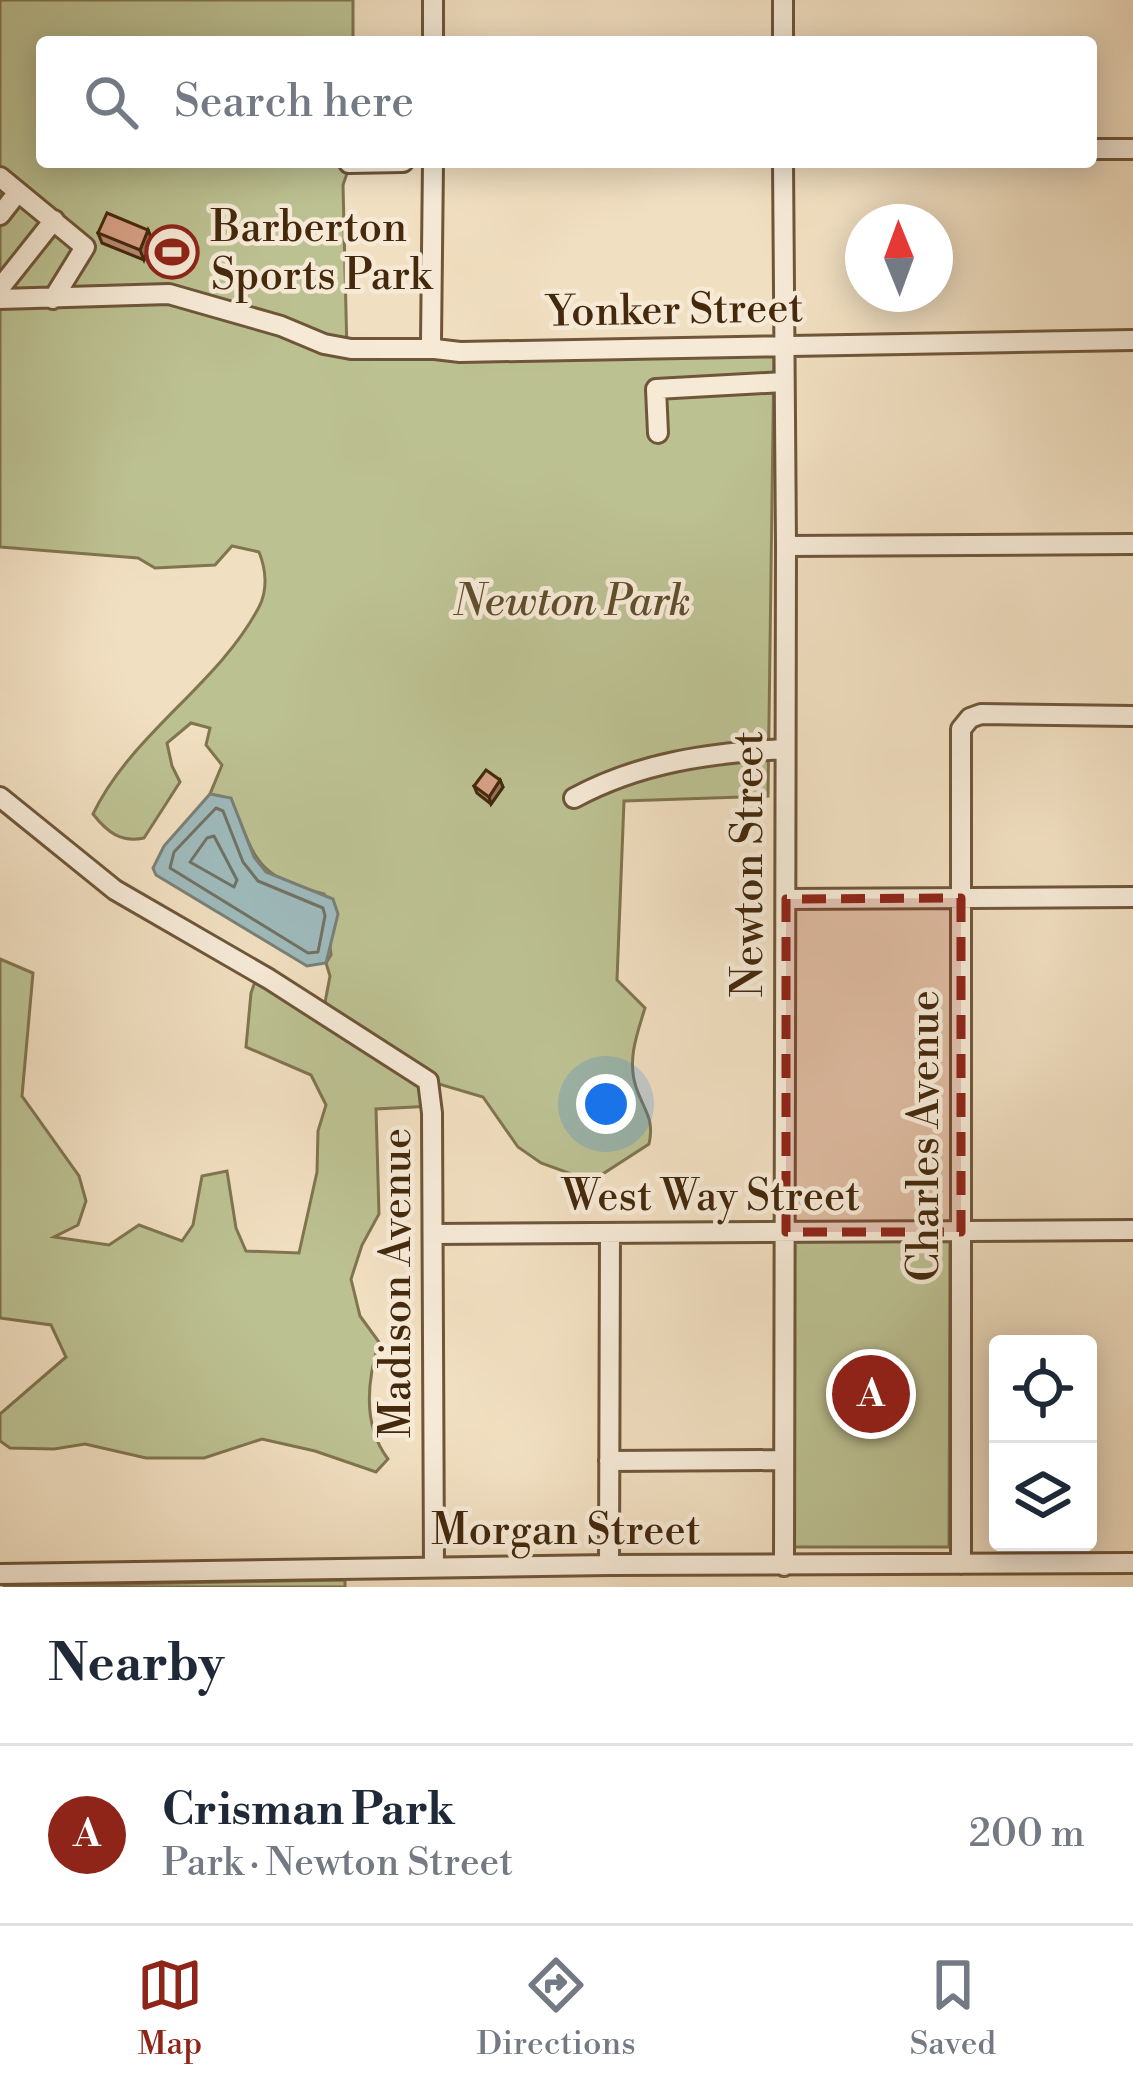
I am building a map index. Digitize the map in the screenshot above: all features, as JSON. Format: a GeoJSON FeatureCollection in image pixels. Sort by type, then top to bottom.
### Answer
{"type":"FeatureCollection","features":[{"type":"Feature","properties":{"kind":"street"},"geometry":{"type":"LineString","coordinates":[[433,0],[433,36]]}},
{"type":"Feature","properties":{"kind":"street"},"geometry":{"type":"LineString","coordinates":[[782,0],[783,36]]}},
{"type":"Feature","properties":{"kind":"street"},"geometry":{"type":"LineString","coordinates":[[1097,149],[1133,148]]}},
{"type":"Feature","properties":{"kind":"street"},"geometry":{"type":"LineString","coordinates":[[433,168],[431,342],[435,349]]}},
{"type":"Feature","properties":{"kind":"street","name":"Newton Street"},"geometry":{"type":"LineString","coordinates":[[783,168],[784,1566]]}},
{"type":"Feature","properties":{"kind":"street"},"geometry":{"type":"LineString","coordinates":[[0,177],[85,247],[53,299]]}},
{"type":"Feature","properties":{"kind":"street"},"geometry":{"type":"LineString","coordinates":[[0,215],[18,192]]}},
{"type":"Feature","properties":{"kind":"street"},"geometry":{"type":"LineString","coordinates":[[0,288],[54,220]]}},
{"type":"Feature","properties":{"kind":"street","name":"Yonker Street"},"geometry":{"type":"LineString","coordinates":[[0,299],[169,294],[351,349],[460,352],[1133,340]]}},
{"type":"Feature","properties":{"kind":"street"},"geometry":{"type":"LineString","coordinates":[[658,433],[656,389],[784,382]]}},
{"type":"Feature","properties":{"kind":"street"},"geometry":{"type":"LineString","coordinates":[[786,546],[1133,544]]}},
{"type":"Feature","properties":{"kind":"street","name":"Charles Avenue"},"geometry":{"type":"LineString","coordinates":[[961,1564],[960,743],[964,724],[976,716],[1133,716]]}},
{"type":"Feature","properties":{"kind":"street"},"geometry":{"type":"LineString","coordinates":[[574,798],[609,779],[669,761],[784,749]]}},
{"type":"Feature","properties":{"kind":"street","name":"Madison Avenue"},"geometry":{"type":"LineString","coordinates":[[0,797],[103,881],[428,1081],[432,1113],[434,1567]]}},
{"type":"Feature","properties":{"kind":"street"},"geometry":{"type":"LineString","coordinates":[[786,899],[1133,897]]}},
{"type":"Feature","properties":{"kind":"street","name":"West Way Street"},"geometry":{"type":"LineString","coordinates":[[433,1234],[1133,1230]]}},
{"type":"Feature","properties":{"kind":"street"},"geometry":{"type":"LineString","coordinates":[[609,1565],[610,1232]]}},
{"type":"Feature","properties":{"kind":"street"},"geometry":{"type":"LineString","coordinates":[[609,1461],[784,1460]]}},
{"type":"Feature","properties":{"kind":"street"},"geometry":{"type":"LineString","coordinates":[[896,1564],[896,1587]]}},
{"type":"Feature","properties":{"kind":"street"},"geometry":{"type":"LineString","coordinates":[[1083,1587],[1084,1564]]}},
{"type":"Feature","properties":{"kind":"street","name":"Morgan Street"},"geometry":{"type":"LineString","coordinates":[[0,1574],[434,1567],[543,1577],[609,1565],[1133,1564]]}},
{"type":"Feature","properties":{"kind":"highlighted area"},"geometry":{"type":"Polygon","coordinates":[[[961,898],[961,1232],[786,1232],[786,899],[961,898]]]}},
{"type":"Feature","properties":{"kind":"green space","name":"Newton Park"},"geometry":{"type":"Polygon","coordinates":[[[0,0],[353,0],[353,36],[36,36],[36,168],[349,168],[343,185],[347,353],[370,358],[774,351],[768,796],[624,801],[617,980],[645,1008],[632,1067],[649,1120],[649,1144],[601,1175],[585,1179],[541,1163],[518,1147],[483,1097],[429,1081],[432,1106],[376,1109],[379,1214],[351,1279],[360,1316],[379,1342],[369,1402],[374,1432],[388,1459],[376,1472],[262,1439],[204,1458],[146,1458],[85,1444],[10,1448],[0,1441],[0,1414],[66,1357],[51,1325],[0,1318],[0,959],[33,973],[22,1096],[79,1176],[86,1201],[78,1225],[54,1237],[109,1245],[139,1225],[182,1241],[193,1225],[202,1176],[227,1171],[236,1228],[246,1251],[299,1253],[326,1105],[311,1075],[246,1047],[251,993],[258,973],[323,1013],[330,976],[326,963],[331,955],[324,894],[270,872],[253,851],[231,799],[210,794],[222,765],[206,745],[210,728],[191,723],[167,743],[180,782],[144,838],[115,835],[93,814],[129,759],[221,661],[259,607],[264,572],[259,552],[232,546],[215,565],[155,568],[138,558],[0,547],[0,0]]]}},
{"type":"Feature","properties":{"kind":"green space"},"geometry":{"type":"Polygon","coordinates":[[[794,1240],[950,1241],[949,1547],[793,1547],[794,1240]]]}},
{"type":"Feature","properties":{"kind":"green space"},"geometry":{"type":"Polygon","coordinates":[[[345,1580],[345,1587],[3,1587],[6,1586],[345,1580]]]}},
{"type":"Feature","properties":{"kind":"water"},"geometry":{"type":"Polygon","coordinates":[[[210,794],[231,798],[254,857],[266,872],[333,899],[338,914],[326,963],[307,966],[156,875],[153,868],[164,846],[210,794]]]}},
{"type":"Feature","properties":{"kind":"building"},"geometry":{"type":"Polygon","coordinates":[[[107,213],[148,230],[140,250],[98,233],[107,213]]]}},
{"type":"Feature","properties":{"kind":"building"},"geometry":{"type":"Polygon","coordinates":[[[486,770],[500,780],[489,797],[474,786],[486,770]]]}},
{"type":"Feature","properties":{"kind":"place","name":"Barberton Sports Park"},"geometry":{"type":"Point","coordinates":[172,252]}},
{"type":"Feature","properties":{"kind":"place","name":"Crisman Park"},"geometry":{"type":"Point","coordinates":[871,1394]}}]}
